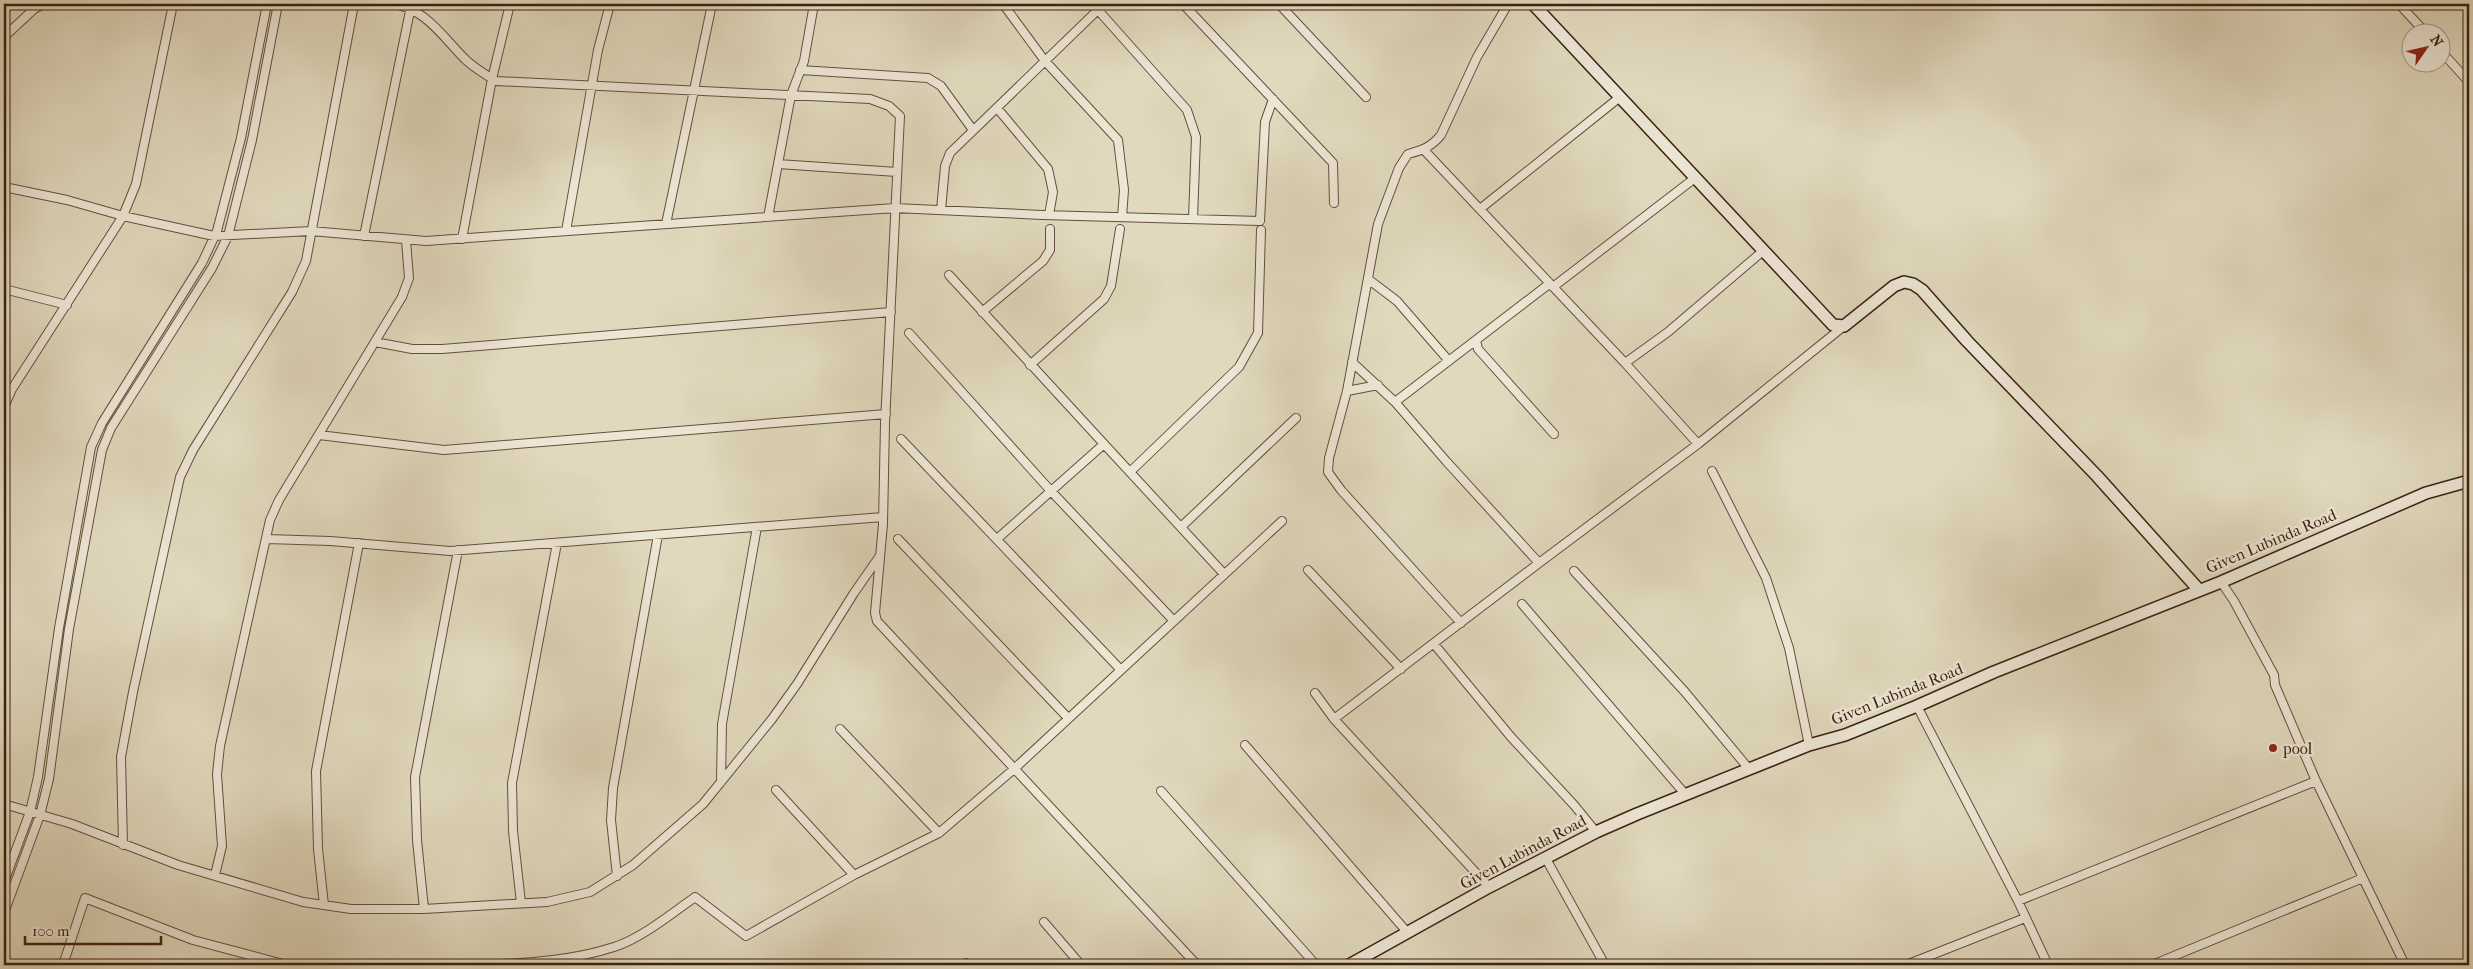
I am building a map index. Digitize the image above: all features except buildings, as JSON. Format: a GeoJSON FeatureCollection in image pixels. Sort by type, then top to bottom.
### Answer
{"type":"FeatureCollection","features":[{"type":"Feature","properties":{"kind":"street"},"geometry":{"type":"LineString","coordinates":[[4,37],[34,9],[44,4]]}},
{"type":"Feature","properties":{"kind":"street"},"geometry":{"type":"LineString","coordinates":[[4,407],[8,388],[66,305],[123,216],[136,184],[173,4]]}},
{"type":"Feature","properties":{"kind":"street"},"geometry":{"type":"LineString","coordinates":[[4,882],[30,812],[38,777],[58,628],[91,447],[102,423],[202,263],[214,236],[241,138],[267,4]]}},
{"type":"Feature","properties":{"kind":"street"},"geometry":{"type":"LineString","coordinates":[[4,913],[40,815],[49,779],[70,629],[102,450],[111,428],[212,268],[228,236],[252,140],[278,4]]}},
{"type":"Feature","properties":{"kind":"street"},"geometry":{"type":"LineString","coordinates":[[123,845],[121,757],[133,692],[180,477],[193,450],[292,292],[306,261],[354,4]]}},
{"type":"Feature","properties":{"kind":"street"},"geometry":{"type":"LineString","coordinates":[[390,4],[411,6],[426,18],[468,62],[496,81],[870,99],[889,106],[900,116],[890,312],[883,517],[875,613],[877,621],[1197,965]]}},
{"type":"Feature","properties":{"kind":"street"},"geometry":{"type":"LineString","coordinates":[[462,239],[492,79],[510,4]]}},
{"type":"Feature","properties":{"kind":"street"},"geometry":{"type":"LineString","coordinates":[[566,231],[592,86],[610,4]]}},
{"type":"Feature","properties":{"kind":"street"},"geometry":{"type":"LineString","coordinates":[[666,224],[712,4]]}},
{"type":"Feature","properties":{"kind":"street"},"geometry":{"type":"LineString","coordinates":[[768,217],[791,95],[800,70],[814,4]]}},
{"type":"Feature","properties":{"kind":"street"},"geometry":{"type":"LineString","coordinates":[[1003,4],[1045,61],[1118,140],[1124,190],[1122,217]]}},
{"type":"Feature","properties":{"kind":"street"},"geometry":{"type":"LineString","coordinates":[[942,210],[945,166],[950,153],[1104,4]]}},
{"type":"Feature","properties":{"kind":"street"},"geometry":{"type":"LineString","coordinates":[[1183,4],[1333,163],[1334,203]]}},
{"type":"Feature","properties":{"kind":"street"},"geometry":{"type":"LineString","coordinates":[[1279,4],[1366,97]]}},
{"type":"Feature","properties":{"kind":"street"},"geometry":{"type":"LineString","coordinates":[[1461,623],[1341,490],[1328,472],[1329,458],[1347,391],[1378,224],[1399,168],[1408,154],[1424,150],[1433,145],[1441,135],[1477,57],[1508,4]]}},
{"type":"Feature","properties":{"kind":"street"},"geometry":{"type":"LineString","coordinates":[[1533,4],[1837,328]]}},
{"type":"Feature","properties":{"kind":"street"},"geometry":{"type":"LineString","coordinates":[[2399,4],[2416,22]]}},
{"type":"Feature","properties":{"kind":"street"},"geometry":{"type":"LineString","coordinates":[[364,236],[411,6]]}},
{"type":"Feature","properties":{"kind":"street"},"geometry":{"type":"LineString","coordinates":[[1098,10],[1187,110],[1196,137],[1193,219]]}},
{"type":"Feature","properties":{"kind":"street"},"geometry":{"type":"LineString","coordinates":[[2450,61],[2469,82]]}},
{"type":"Feature","properties":{"kind":"street"},"geometry":{"type":"LineString","coordinates":[[800,70],[928,78],[941,86],[974,130]]}},
{"type":"Feature","properties":{"kind":"street"},"geometry":{"type":"LineString","coordinates":[[1480,209],[1620,97]]}},
{"type":"Feature","properties":{"kind":"street"},"geometry":{"type":"LineString","coordinates":[[4,187],[67,200],[123,216],[214,236],[311,231],[426,241],[895,208],[1049,215],[1260,221],[1265,122],[1273,100]]}},
{"type":"Feature","properties":{"kind":"street"},"geometry":{"type":"LineString","coordinates":[[997,108],[1048,169],[1053,192],[1049,215]]}},
{"type":"Feature","properties":{"kind":"street"},"geometry":{"type":"LineString","coordinates":[[1432,159],[1433,145]]}},
{"type":"Feature","properties":{"kind":"street"},"geometry":{"type":"LineString","coordinates":[[1424,150],[1625,363],[1698,444]]}},
{"type":"Feature","properties":{"kind":"street"},"geometry":{"type":"LineString","coordinates":[[778,164],[897,172]]}},
{"type":"Feature","properties":{"kind":"street"},"geometry":{"type":"LineString","coordinates":[[1395,402],[1695,178]]}},
{"type":"Feature","properties":{"kind":"street"},"geometry":{"type":"LineString","coordinates":[[982,312],[1043,261],[1050,250],[1050,229]]}},
{"type":"Feature","properties":{"kind":"street"},"geometry":{"type":"LineString","coordinates":[[1030,365],[1104,300],[1111,286],[1120,229]]}},
{"type":"Feature","properties":{"kind":"street"},"geometry":{"type":"LineString","coordinates":[[1130,472],[1239,367],[1248,354],[1258,333],[1260,230]]}},
{"type":"Feature","properties":{"kind":"street"},"geometry":{"type":"LineString","coordinates":[[215,875],[222,846],[217,774],[220,746],[270,520],[279,500],[402,297],[409,278],[406,240]]}},
{"type":"Feature","properties":{"kind":"street"},"geometry":{"type":"LineString","coordinates":[[1625,363],[1668,332],[1763,251]]}},
{"type":"Feature","properties":{"kind":"street"},"geometry":{"type":"LineString","coordinates":[[949,275],[1224,574]]}},
{"type":"Feature","properties":{"kind":"street"},"geometry":{"type":"LineString","coordinates":[[1368,279],[1396,301],[1449,360]]}},
{"type":"Feature","properties":{"kind":"street"},"geometry":{"type":"LineString","coordinates":[[1334,719],[1698,444],[1837,328],[1894,286],[1904,282],[1918,287],[2072,449],[2199,590]]}},
{"type":"Feature","properties":{"kind":"street"},"geometry":{"type":"LineString","coordinates":[[4,289],[66,305]]}},
{"type":"Feature","properties":{"kind":"street"},"geometry":{"type":"LineString","coordinates":[[375,342],[412,349],[442,349],[890,312]]}},
{"type":"Feature","properties":{"kind":"street"},"geometry":{"type":"LineString","coordinates":[[909,333],[1050,490],[1174,621]]}},
{"type":"Feature","properties":{"kind":"street"},"geometry":{"type":"LineString","coordinates":[[1476,340],[1478,348],[1554,434]]}},
{"type":"Feature","properties":{"kind":"street"},"geometry":{"type":"LineString","coordinates":[[1352,362],[1395,402],[1539,563]]}},
{"type":"Feature","properties":{"kind":"street"},"geometry":{"type":"LineString","coordinates":[[1347,391],[1378,385]]}},
{"type":"Feature","properties":{"kind":"street"},"geometry":{"type":"LineString","coordinates":[[319,435],[444,450],[886,414]]}},
{"type":"Feature","properties":{"kind":"street"},"geometry":{"type":"LineString","coordinates":[[1181,527],[1296,418]]}},
{"type":"Feature","properties":{"kind":"street"},"geometry":{"type":"LineString","coordinates":[[901,439],[1121,670]]}},
{"type":"Feature","properties":{"kind":"street"},"geometry":{"type":"LineString","coordinates":[[997,539],[1104,444]]}},
{"type":"Feature","properties":{"kind":"street"},"geometry":{"type":"LineString","coordinates":[[1712,471],[1766,578],[1789,648],[1809,745]]}},
{"type":"Feature","properties":{"kind":"street","name":"Given Lubinda Road"},"geometry":{"type":"LineString","coordinates":[[1356,964],[1407,932],[1489,886],[1596,832],[1685,794],[1809,745],[1845,735],[1994,672],[2221,582],[2426,493],[2469,481]]}},
{"type":"Feature","properties":{"kind":"street"},"geometry":{"type":"LineString","coordinates":[[267,539],[458,550],[883,517]]}},
{"type":"Feature","properties":{"kind":"street"},"geometry":{"type":"LineString","coordinates":[[482,965],[559,963],[616,947],[665,920],[695,897],[746,936],[854,875],[939,833],[1014,768],[1282,520]]}},
{"type":"Feature","properties":{"kind":"street"},"geometry":{"type":"LineString","coordinates":[[721,782],[722,724],[757,527]]}},
{"type":"Feature","properties":{"kind":"street"},"geometry":{"type":"LineString","coordinates":[[617,876],[611,820],[613,788],[658,535]]}},
{"type":"Feature","properties":{"kind":"street"},"geometry":{"type":"LineString","coordinates":[[898,539],[1068,718]]}},
{"type":"Feature","properties":{"kind":"street"},"geometry":{"type":"LineString","coordinates":[[324,905],[318,849],[316,771],[359,543]]}},
{"type":"Feature","properties":{"kind":"street"},"geometry":{"type":"LineString","coordinates":[[521,903],[513,831],[512,782],[557,543]]}},
{"type":"Feature","properties":{"kind":"street"},"geometry":{"type":"LineString","coordinates":[[424,909],[417,840],[415,777],[458,550]]}},
{"type":"Feature","properties":{"kind":"street"},"geometry":{"type":"LineString","coordinates":[[4,804],[72,824],[178,865],[303,902],[351,909],[424,909],[547,902],[590,892],[633,865],[703,804],[792,691],[880,555]]}},
{"type":"Feature","properties":{"kind":"street"},"geometry":{"type":"LineString","coordinates":[[1308,570],[1401,669]]}},
{"type":"Feature","properties":{"kind":"street"},"geometry":{"type":"LineString","coordinates":[[1574,570],[1685,692],[1749,769]]}},
{"type":"Feature","properties":{"kind":"street"},"geometry":{"type":"LineString","coordinates":[[2221,582],[2234,601],[2274,675],[2275,685],[2316,781],[2405,965]]}},
{"type":"Feature","properties":{"kind":"street"},"geometry":{"type":"LineString","coordinates":[[1522,604],[1685,794]]}},
{"type":"Feature","properties":{"kind":"street"},"geometry":{"type":"LineString","coordinates":[[1434,644],[1511,737],[1574,804],[1596,832]]}},
{"type":"Feature","properties":{"kind":"street"},"geometry":{"type":"LineString","coordinates":[[1315,693],[1334,719],[1489,886]]}},
{"type":"Feature","properties":{"kind":"street"},"geometry":{"type":"LineString","coordinates":[[1917,706],[2018,901],[2048,965]]}},
{"type":"Feature","properties":{"kind":"street"},"geometry":{"type":"LineString","coordinates":[[840,729],[939,833]]}},
{"type":"Feature","properties":{"kind":"street"},"geometry":{"type":"LineString","coordinates":[[1245,745],[1407,932]]}},
{"type":"Feature","properties":{"kind":"street"},"geometry":{"type":"LineString","coordinates":[[2018,901],[2316,781]]}},
{"type":"Feature","properties":{"kind":"street"},"geometry":{"type":"LineString","coordinates":[[776,790],[854,875]]}},
{"type":"Feature","properties":{"kind":"street"},"geometry":{"type":"LineString","coordinates":[[1161,791],[1316,965]]}},
{"type":"Feature","properties":{"kind":"street"},"geometry":{"type":"LineString","coordinates":[[1545,857],[1605,965]]}},
{"type":"Feature","properties":{"kind":"street"},"geometry":{"type":"LineString","coordinates":[[2152,965],[2363,878]]}},
{"type":"Feature","properties":{"kind":"street"},"geometry":{"type":"LineString","coordinates":[[63,965],[85,898],[193,940],[287,965]]}},
{"type":"Feature","properties":{"kind":"street"},"geometry":{"type":"LineString","coordinates":[[1906,965],[2025,918]]}},
{"type":"Feature","properties":{"kind":"street"},"geometry":{"type":"LineString","coordinates":[[1044,922],[1081,965]]}},
{"type":"Feature","properties":{"kind":"place","name":"pool"},"geometry":{"type":"Point","coordinates":[2273,748]}}]}
